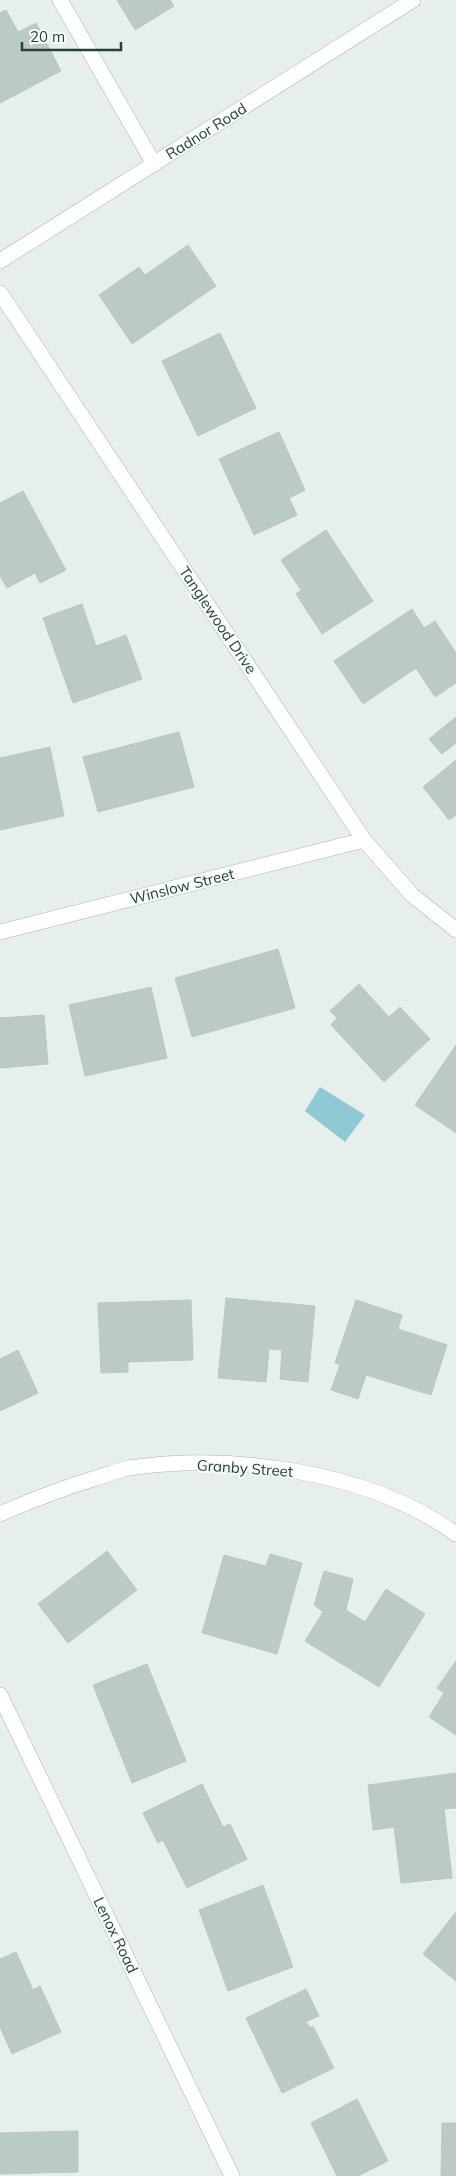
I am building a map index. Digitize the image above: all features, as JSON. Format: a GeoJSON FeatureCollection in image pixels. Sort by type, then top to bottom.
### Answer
{"type":"FeatureCollection","features":[{"type":"Feature","properties":{"kind":"street"},"geometry":{"type":"LineString","coordinates":[[60,0],[154,164]]}},
{"type":"Feature","properties":{"kind":"street","name":"Radnor Road"},"geometry":{"type":"LineString","coordinates":[[0,261],[413,0]]}},
{"type":"Feature","properties":{"kind":"street","name":"Tanglewood Drive"},"geometry":{"type":"LineString","coordinates":[[0,293],[364,840],[412,896],[456,930]]}},
{"type":"Feature","properties":{"kind":"street","name":"Winslow Street"},"geometry":{"type":"LineString","coordinates":[[0,932],[364,840]]}},
{"type":"Feature","properties":{"kind":"street","name":"Granby Street"},"geometry":{"type":"LineString","coordinates":[[0,1514],[55,1490],[128,1468],[213,1462],[304,1472],[380,1493],[444,1525],[456,1534]]}},
{"type":"Feature","properties":{"kind":"street","name":"Lenox Road"},"geometry":{"type":"LineString","coordinates":[[0,1695],[232,2176]]}},
{"type":"Feature","properties":{"kind":"water"},"geometry":{"type":"Polygon","coordinates":[[[320,1087],[365,1115],[345,1142],[305,1111],[320,1087]]]}},
{"type":"Feature","properties":{"kind":"building"},"geometry":{"type":"Polygon","coordinates":[[[117,0],[170,0],[174,6],[135,30],[117,0]]]}},
{"type":"Feature","properties":{"kind":"building"},"geometry":{"type":"Polygon","coordinates":[[[6,10],[18,32],[36,23],[61,71],[0,103],[0,13],[6,10]]]}},
{"type":"Feature","properties":{"kind":"building"},"geometry":{"type":"Polygon","coordinates":[[[188,245],[216,286],[132,344],[99,295],[139,267],[145,275],[188,245]]]}},
{"type":"Feature","properties":{"kind":"building"},"geometry":{"type":"Polygon","coordinates":[[[220,333],[256,408],[198,436],[162,361],[220,333]]]}},
{"type":"Feature","properties":{"kind":"building"},"geometry":{"type":"Polygon","coordinates":[[[279,432],[305,490],[289,498],[297,515],[254,535],[219,459],[279,432]]]}},
{"type":"Feature","properties":{"kind":"building"},"geometry":{"type":"Polygon","coordinates":[[[23,491],[66,570],[40,583],[35,573],[7,588],[0,576],[0,503],[23,491]]]}},
{"type":"Feature","properties":{"kind":"building"},"geometry":{"type":"Polygon","coordinates":[[[326,530],[373,601],[322,634],[296,594],[301,590],[281,560],[326,530]]]}},
{"type":"Feature","properties":{"kind":"building"},"geometry":{"type":"Polygon","coordinates":[[[82,604],[96,646],[126,635],[142,679],[73,703],[43,618],[82,604]]]}},
{"type":"Feature","properties":{"kind":"building"},"geometry":{"type":"Polygon","coordinates":[[[412,609],[424,628],[435,621],[456,653],[456,683],[435,697],[416,668],[363,704],[334,661],[412,609]]]}},
{"type":"Feature","properties":{"kind":"building"},"geometry":{"type":"Polygon","coordinates":[[[456,717],[456,743],[442,754],[429,739],[456,717]]]}},
{"type":"Feature","properties":{"kind":"building"},"geometry":{"type":"Polygon","coordinates":[[[179,732],[194,787],[98,812],[83,757],[179,732]]]}},
{"type":"Feature","properties":{"kind":"building"},"geometry":{"type":"Polygon","coordinates":[[[50,747],[64,816],[0,830],[0,758],[50,747]]]}},
{"type":"Feature","properties":{"kind":"building"},"geometry":{"type":"Polygon","coordinates":[[[456,760],[456,815],[449,820],[423,787],[456,760]]]}},
{"type":"Feature","properties":{"kind":"building"},"geometry":{"type":"Polygon","coordinates":[[[278,949],[295,1008],[192,1037],[175,978],[278,949]]]}},
{"type":"Feature","properties":{"kind":"building"},"geometry":{"type":"Polygon","coordinates":[[[359,984],[389,1017],[400,1007],[430,1039],[384,1082],[331,1025],[337,1018],[330,1011],[359,984]]]}},
{"type":"Feature","properties":{"kind":"building"},"geometry":{"type":"Polygon","coordinates":[[[151,987],[167,1058],[85,1076],[69,1005],[151,987]]]}},
{"type":"Feature","properties":{"kind":"building"},"geometry":{"type":"Polygon","coordinates":[[[44,1015],[48,1064],[0,1068],[0,1018],[44,1015]]]}},
{"type":"Feature","properties":{"kind":"building"},"geometry":{"type":"Polygon","coordinates":[[[456,1045],[456,1133],[415,1105],[456,1045]]]}},
{"type":"Feature","properties":{"kind":"building"},"geometry":{"type":"Polygon","coordinates":[[[226,1298],[315,1306],[308,1382],[280,1379],[282,1350],[269,1349],[266,1382],[218,1378],[226,1298]]]}},
{"type":"Feature","properties":{"kind":"building"},"geometry":{"type":"Polygon","coordinates":[[[191,1300],[193,1360],[128,1362],[128,1372],[101,1373],[98,1303],[191,1300]]]}},
{"type":"Feature","properties":{"kind":"building"},"geometry":{"type":"Polygon","coordinates":[[[356,1300],[402,1315],[398,1329],[447,1345],[431,1395],[366,1375],[358,1399],[331,1390],[340,1365],[335,1363],[356,1300]]]}},
{"type":"Feature","properties":{"kind":"building"},"geometry":{"type":"Polygon","coordinates":[[[18,1350],[38,1393],[0,1411],[0,1359],[18,1350]]]}},
{"type":"Feature","properties":{"kind":"building"},"geometry":{"type":"Polygon","coordinates":[[[107,1551],[137,1590],[68,1643],[38,1604],[107,1551]]]}},
{"type":"Feature","properties":{"kind":"building"},"geometry":{"type":"Polygon","coordinates":[[[270,1554],[302,1563],[277,1654],[202,1633],[224,1555],[266,1566],[270,1554]]]}},
{"type":"Feature","properties":{"kind":"building"},"geometry":{"type":"Polygon","coordinates":[[[324,1571],[353,1579],[346,1610],[365,1622],[386,1589],[425,1614],[379,1687],[305,1641],[323,1612],[314,1605],[324,1571]]]}},
{"type":"Feature","properties":{"kind":"building"},"geometry":{"type":"Polygon","coordinates":[[[456,1661],[456,1735],[429,1717],[444,1693],[437,1688],[456,1661]]]}},
{"type":"Feature","properties":{"kind":"building"},"geometry":{"type":"Polygon","coordinates":[[[147,1664],[186,1761],[132,1783],[93,1685],[147,1664]]]}},
{"type":"Feature","properties":{"kind":"building"},"geometry":{"type":"Polygon","coordinates":[[[456,1773],[456,1808],[444,1809],[452,1878],[401,1883],[394,1827],[373,1830],[368,1785],[456,1773]]]}},
{"type":"Feature","properties":{"kind":"building"},"geometry":{"type":"Polygon","coordinates":[[[202,1784],[223,1827],[230,1824],[247,1859],[187,1888],[163,1840],[158,1843],[143,1813],[202,1784]]]}},
{"type":"Feature","properties":{"kind":"building"},"geometry":{"type":"Polygon","coordinates":[[[263,1885],[293,1967],[228,1991],[199,1910],[263,1885]]]}},
{"type":"Feature","properties":{"kind":"building"},"geometry":{"type":"Polygon","coordinates":[[[456,1912],[456,1981],[423,1954],[456,1912]]]}},
{"type":"Feature","properties":{"kind":"building"},"geometry":{"type":"Polygon","coordinates":[[[16,1952],[33,1990],[40,1986],[61,2032],[12,2054],[0,2027],[0,1959],[16,1952]]]}},
{"type":"Feature","properties":{"kind":"building"},"geometry":{"type":"Polygon","coordinates":[[[306,1989],[319,2016],[306,2022],[310,2028],[313,2026],[334,2068],[282,2093],[246,2018],[306,1989]]]}},
{"type":"Feature","properties":{"kind":"building"},"geometry":{"type":"Polygon","coordinates":[[[357,2099],[388,2161],[358,2176],[337,2176],[311,2123],[357,2099]]]}},
{"type":"Feature","properties":{"kind":"building"},"geometry":{"type":"Polygon","coordinates":[[[442,2123],[456,2123],[456,2176],[441,2176],[442,2123]]]}},
{"type":"Feature","properties":{"kind":"building"},"geometry":{"type":"Polygon","coordinates":[[[78,2131],[78,2172],[0,2174],[0,2133],[78,2131]]]}}]}
